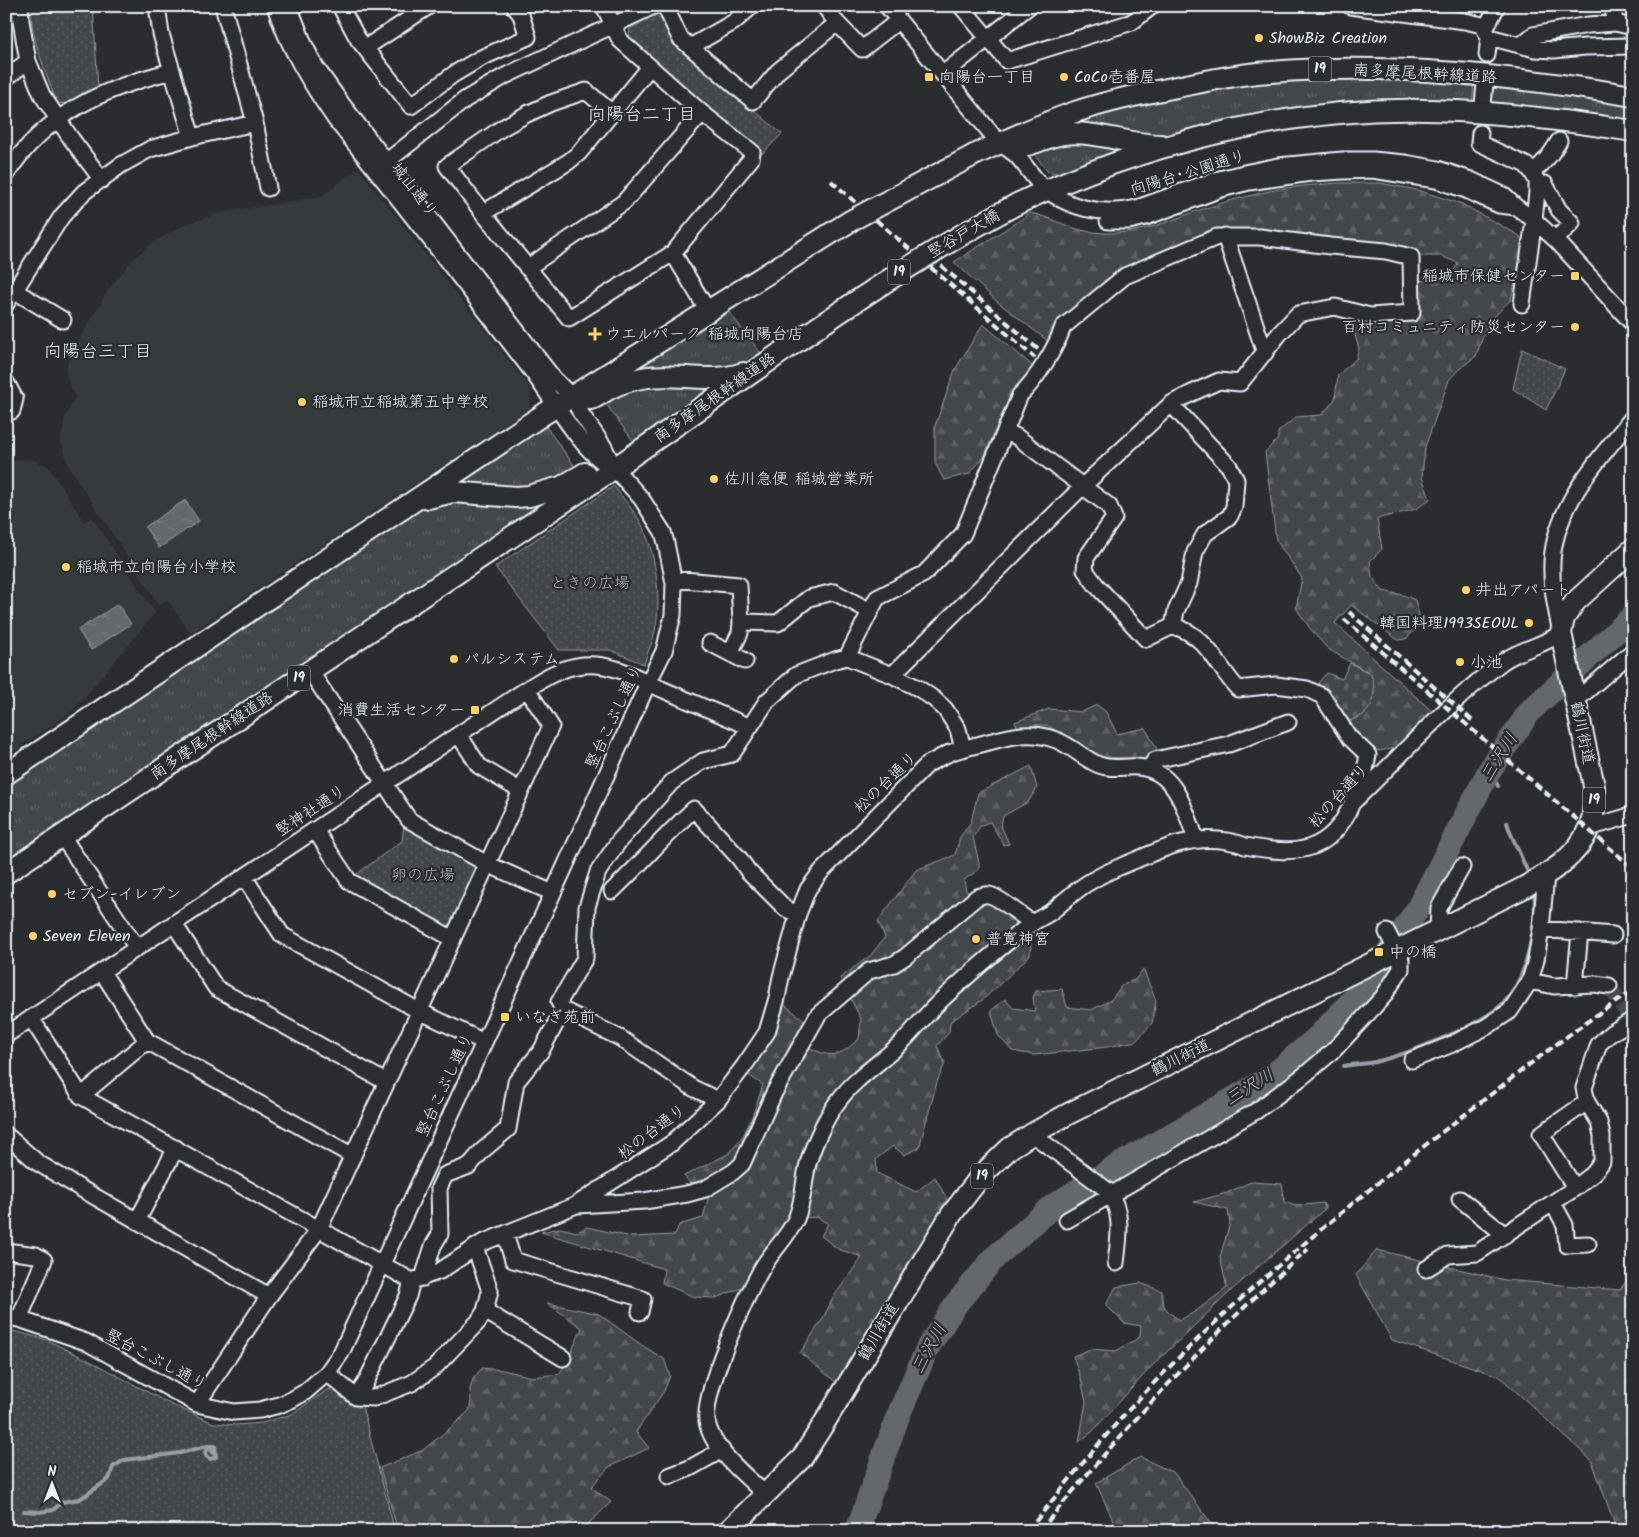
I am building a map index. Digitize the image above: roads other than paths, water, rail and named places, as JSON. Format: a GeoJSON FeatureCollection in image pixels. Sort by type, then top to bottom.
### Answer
{"type":"FeatureCollection","features":[{"type":"Feature","properties":{"kind":"main road","name":"南多摩尾根幹線道路"},"geometry":{"type":"LineString","coordinates":[[1007,139],[1076,112],[1146,93],[1242,75],[1301,70],[1405,69],[1535,82],[1633,96]]}},
{"type":"Feature","properties":{"kind":"main road","name":"19"},"geometry":{"type":"LineString","coordinates":[[1032,197],[1077,178],[1176,144],[1236,128],[1328,115],[1424,110],[1507,114],[1633,132]]}},
{"type":"Feature","properties":{"kind":"main road"},"geometry":{"type":"LineString","coordinates":[[1007,139],[1017,147],[1053,136],[1075,134],[1099,136],[1140,144],[1176,144]]}},
{"type":"Feature","properties":{"kind":"main road","name":"19"},"geometry":{"type":"LineString","coordinates":[[6,774],[563,401],[852,220],[1007,139]]}},
{"type":"Feature","properties":{"kind":"main road","name":"竪谷戸大橋"},"geometry":{"type":"LineString","coordinates":[[786,349],[890,278],[957,237],[1032,197]]}},
{"type":"Feature","properties":{"kind":"main road","name":"南多摩尾根幹線道路"},"geometry":{"type":"LineString","coordinates":[[6,873],[310,671],[611,461],[786,349]]}},
{"type":"Feature","properties":{"kind":"main road"},"geometry":{"type":"LineString","coordinates":[[563,401],[594,398],[609,388],[632,380],[662,376],[703,379],[724,378],[762,365]]}},
{"type":"Feature","properties":{"kind":"main road"},"geometry":{"type":"LineString","coordinates":[[407,506],[427,498],[453,492],[511,497],[529,496],[561,487],[611,461]]}},
{"type":"Feature","properties":{"kind":"main road"},"geometry":{"type":"LineString","coordinates":[[1561,633],[1564,618],[1575,602],[1633,549]]}},
{"type":"Feature","properties":{"kind":"main road"},"geometry":{"type":"LineString","coordinates":[[1561,633],[1616,581],[1633,568]]}},
{"type":"Feature","properties":{"kind":"main road","name":"鶴川街道"},"geometry":{"type":"LineString","coordinates":[[728,1531],[802,1458],[951,1215],[981,1176],[1010,1148],[1032,1134],[1365,967],[1393,945],[1418,940],[1521,888],[1543,876],[1570,856],[1589,828],[1594,804],[1594,786],[1561,633]]}},
{"type":"Feature","properties":{"kind":"street"},"geometry":{"type":"LineString","coordinates":[[20,6],[28,61],[42,95],[102,180]]}},
{"type":"Feature","properties":{"kind":"street"},"geometry":{"type":"LineString","coordinates":[[157,6],[162,34],[192,137]]}},
{"type":"Feature","properties":{"kind":"street"},"geometry":{"type":"LineString","coordinates":[[223,6],[256,123],[268,188]]}},
{"type":"Feature","properties":{"kind":"street","name":"城山通り"},"geometry":{"type":"LineString","coordinates":[[275,6],[291,47],[317,93],[335,119],[563,401]]}},
{"type":"Feature","properties":{"kind":"street","name":"城山通り"},"geometry":{"type":"LineString","coordinates":[[289,6],[315,66],[386,162],[510,322],[563,401]]}},
{"type":"Feature","properties":{"kind":"street"},"geometry":{"type":"LineString","coordinates":[[340,6],[358,39],[411,106],[454,74],[481,58],[528,37],[521,14],[514,6]]}},
{"type":"Feature","properties":{"kind":"street"},"geometry":{"type":"LineString","coordinates":[[365,48],[429,6]]}},
{"type":"Feature","properties":{"kind":"street"},"geometry":{"type":"LineString","coordinates":[[604,6],[620,40],[702,113],[752,152],[751,158],[672,253],[568,318],[483,213],[448,166],[502,128],[526,114],[586,91],[612,113]]}},
{"type":"Feature","properties":{"kind":"street"},"geometry":{"type":"LineString","coordinates":[[386,162],[466,99],[505,76],[654,6]]}},
{"type":"Feature","properties":{"kind":"street"},"geometry":{"type":"LineString","coordinates":[[665,6],[680,38],[753,102],[778,71],[837,22]]}},
{"type":"Feature","properties":{"kind":"street"},"geometry":{"type":"LineString","coordinates":[[690,48],[734,22],[752,6]]}},
{"type":"Feature","properties":{"kind":"street"},"geometry":{"type":"LineString","coordinates":[[824,6],[862,49],[898,21]]}},
{"type":"Feature","properties":{"kind":"street"},"geometry":{"type":"LineString","coordinates":[[887,6],[943,74],[1030,6]]}},
{"type":"Feature","properties":{"kind":"street"},"geometry":{"type":"LineString","coordinates":[[961,6],[1007,61],[1132,22],[1152,6]]}},
{"type":"Feature","properties":{"kind":"street"},"geometry":{"type":"LineString","coordinates":[[1350,6],[1465,21],[1482,25],[1487,33],[1535,49],[1554,50],[1633,46]]}},
{"type":"Feature","properties":{"kind":"street"},"geometry":{"type":"LineString","coordinates":[[1487,55],[1487,33],[1497,6]]}},
{"type":"Feature","properties":{"kind":"street"},"geometry":{"type":"LineString","coordinates":[[1612,6],[1615,23]]}},
{"type":"Feature","properties":{"kind":"street"},"geometry":{"type":"LineString","coordinates":[[1522,45],[1533,35],[1588,25],[1615,23],[1633,27]]}},
{"type":"Feature","properties":{"kind":"street"},"geometry":{"type":"LineString","coordinates":[[6,78],[28,61]]}},
{"type":"Feature","properties":{"kind":"street"},"geometry":{"type":"LineString","coordinates":[[483,213],[574,157],[650,67]]}},
{"type":"Feature","properties":{"kind":"street"},"geometry":{"type":"LineString","coordinates":[[6,176],[34,139],[58,118],[110,90],[143,78],[172,71]]}},
{"type":"Feature","properties":{"kind":"street","name":"向陽台･公園通り"},"geometry":{"type":"LineString","coordinates":[[943,74],[986,126],[1007,139],[1006,159],[1032,197],[1070,208],[1095,211],[1125,211],[1189,188],[1244,172],[1310,162],[1365,160],[1405,163],[1471,180],[1503,195],[1556,239],[1633,324]]}},
{"type":"Feature","properties":{"kind":"street"},"geometry":{"type":"LineString","coordinates":[[1483,104],[1485,84]]}},
{"type":"Feature","properties":{"kind":"street"},"geometry":{"type":"LineString","coordinates":[[527,268],[624,202],[702,113]]}},
{"type":"Feature","properties":{"kind":"street"},"geometry":{"type":"LineString","coordinates":[[6,304],[62,216],[84,192],[121,165],[150,149],[192,137],[256,123]]}},
{"type":"Feature","properties":{"kind":"street"},"geometry":{"type":"LineString","coordinates":[[1480,133],[1479,143],[1526,164],[1537,181],[1534,220],[1522,304]]}},
{"type":"Feature","properties":{"kind":"street"},"geometry":{"type":"LineString","coordinates":[[1532,172],[1549,158],[1559,141]]}},
{"type":"Feature","properties":{"kind":"street"},"geometry":{"type":"LineString","coordinates":[[1537,187],[1545,184],[1559,210],[1572,223],[1556,239]]}},
{"type":"Feature","properties":{"kind":"street"},"geometry":{"type":"LineString","coordinates":[[1225,236],[1265,353]]}},
{"type":"Feature","properties":{"kind":"street"},"geometry":{"type":"LineString","coordinates":[[847,657],[877,598],[924,574],[963,534],[1020,395],[1030,386],[1060,337],[1063,327],[1125,276],[1217,237],[1225,236],[1260,237],[1386,251],[1411,257],[1412,313],[1370,316],[1335,307],[1298,314],[1280,333],[1240,383],[1219,381],[1171,404],[1083,486],[892,675]]}},
{"type":"Feature","properties":{"kind":"street"},"geometry":{"type":"LineString","coordinates":[[672,253],[708,311]]}},
{"type":"Feature","properties":{"kind":"street"},"geometry":{"type":"LineString","coordinates":[[15,291],[64,320]]}},
{"type":"Feature","properties":{"kind":"street"},"geometry":{"type":"LineString","coordinates":[[510,322],[515,336],[548,377],[563,401],[583,443],[611,461],[659,519],[663,532]]}},
{"type":"Feature","properties":{"kind":"street"},"geometry":{"type":"LineString","coordinates":[[6,382],[16,399],[12,410],[6,414]]}},
{"type":"Feature","properties":{"kind":"street"},"geometry":{"type":"LineString","coordinates":[[563,401],[598,426],[611,461]]}},
{"type":"Feature","properties":{"kind":"street"},"geometry":{"type":"LineString","coordinates":[[1171,404],[1229,466],[1236,480],[1234,507],[1230,516],[1205,534],[1195,552],[1189,583],[1176,611],[1172,626]]}},
{"type":"Feature","properties":{"kind":"street"},"geometry":{"type":"LineString","coordinates":[[1561,633],[1553,593],[1552,572],[1552,553],[1557,531],[1570,501],[1586,477],[1633,417]]}},
{"type":"Feature","properties":{"kind":"street"},"geometry":{"type":"LineString","coordinates":[[1005,431],[1017,437],[1109,506],[1114,518],[1086,558],[1085,570],[1096,585],[1146,639],[1172,626],[1184,629],[1198,637],[1238,689],[1276,685],[1307,689],[1322,696],[1349,737],[1368,755],[1364,775],[1355,791],[1352,804]]}},
{"type":"Feature","properties":{"kind":"street","name":"竪台こぶし通り"},"geometry":{"type":"LineString","coordinates":[[13,1318],[86,1342],[197,1404],[234,1412],[260,1410],[279,1406],[292,1400],[305,1392],[327,1373],[341,1353],[664,651],[671,626],[674,600],[671,564],[663,532],[641,498],[630,487],[611,461]]}},
{"type":"Feature","properties":{"kind":"street"},"geometry":{"type":"LineString","coordinates":[[673,579],[739,585],[740,633],[730,653]]}},
{"type":"Feature","properties":{"kind":"street"},"geometry":{"type":"LineString","coordinates":[[741,622],[778,623],[809,598],[834,592],[870,611]]}},
{"type":"Feature","properties":{"kind":"street","name":"松の台通り"},"geometry":{"type":"LineString","coordinates":[[417,1279],[440,1271],[475,1247],[574,1206],[672,1143],[718,1100],[767,1032],[798,914],[808,889],[821,872],[928,764],[950,752],[1009,736],[1034,735],[1058,741],[1098,765],[1107,768],[1138,767],[1160,774],[1180,796],[1196,839],[1218,840],[1285,852],[1304,850],[1313,847],[1331,835],[1347,816],[1352,804],[1460,698],[1504,660],[1552,639],[1561,633]]}},
{"type":"Feature","properties":{"kind":"street"},"geometry":{"type":"LineString","coordinates":[[710,642],[745,661]]}},
{"type":"Feature","properties":{"kind":"street"},"geometry":{"type":"LineString","coordinates":[[1575,698],[1594,687],[1633,651]]}},
{"type":"Feature","properties":{"kind":"street"},"geometry":{"type":"LineString","coordinates":[[718,1100],[685,1083],[620,1038],[563,1010],[559,1002],[584,958],[587,907],[598,872],[619,841],[672,782],[703,761],[732,754],[767,701],[796,675],[835,660],[847,657],[892,675],[918,688],[945,709],[958,729],[963,749]]}},
{"type":"Feature","properties":{"kind":"street","name":"竪神社通り"},"geometry":{"type":"LineString","coordinates":[[6,1035],[527,689],[544,678],[565,669],[583,665],[606,666],[626,672],[750,727]]}},
{"type":"Feature","properties":{"kind":"street"},"geometry":{"type":"LineString","coordinates":[[310,671],[409,820],[487,864],[553,894]]}},
{"type":"Feature","properties":{"kind":"street"},"geometry":{"type":"LineString","coordinates":[[197,1404],[269,1296],[319,1229],[353,1156],[551,726],[527,689]]}},
{"type":"Feature","properties":{"kind":"street"},"geometry":{"type":"LineString","coordinates":[[1149,770],[1155,760],[1229,744],[1288,722]]}},
{"type":"Feature","properties":{"kind":"street"},"geometry":{"type":"LineString","coordinates":[[459,735],[480,766],[521,791]]}},
{"type":"Feature","properties":{"kind":"street"},"geometry":{"type":"LineString","coordinates":[[612,891],[694,809],[739,858],[748,871],[786,909],[798,914]]}},
{"type":"Feature","properties":{"kind":"street"},"geometry":{"type":"LineString","coordinates":[[1589,828],[1633,815]]}},
{"type":"Feature","properties":{"kind":"street"},"geometry":{"type":"LineString","coordinates":[[315,830],[349,880],[453,939]]}},
{"type":"Feature","properties":{"kind":"street"},"geometry":{"type":"LineString","coordinates":[[62,836],[137,948]]}},
{"type":"Feature","properties":{"kind":"street"},"geometry":{"type":"LineString","coordinates":[[766,1494],[732,1464],[713,1438],[707,1419],[710,1398],[719,1367],[739,1316],[762,1269],[794,1222],[804,1194],[806,1172],[812,1152],[824,1124],[839,1100],[905,1039],[935,1006],[964,979],[1033,922],[1050,913],[1073,893],[1092,880],[1169,846],[1196,839]]}},
{"type":"Feature","properties":{"kind":"street"},"geometry":{"type":"LineString","coordinates":[[1438,930],[1439,908],[1462,867]]}},
{"type":"Feature","properties":{"kind":"street"},"geometry":{"type":"LineString","coordinates":[[1412,1060],[1450,1045],[1499,1020],[1510,1011],[1530,981],[1536,960],[1541,929],[1543,876]]}},
{"type":"Feature","properties":{"kind":"street"},"geometry":{"type":"LineString","coordinates":[[244,877],[282,935],[419,1011],[484,1042]]}},
{"type":"Feature","properties":{"kind":"street"},"geometry":{"type":"LineString","coordinates":[[574,1206],[644,1201],[687,1194],[705,1189],[722,1180],[742,1164],[774,1093],[818,1015],[842,993],[870,970],[894,964],[905,957],[977,897],[986,894],[996,898],[1024,918],[1033,922]]}},
{"type":"Feature","properties":{"kind":"street"},"geometry":{"type":"LineString","coordinates":[[174,924],[216,988],[386,1082]]}},
{"type":"Feature","properties":{"kind":"street"},"geometry":{"type":"LineString","coordinates":[[1541,929],[1613,935]]}},
{"type":"Feature","properties":{"kind":"street"},"geometry":{"type":"LineString","coordinates":[[1575,986],[1580,932]]}},
{"type":"Feature","properties":{"kind":"street"},"geometry":{"type":"LineString","coordinates":[[1067,1220],[1109,1193],[1256,1111],[1302,1078],[1333,1051],[1383,997],[1401,969],[1393,945]]}},
{"type":"Feature","properties":{"kind":"street"},"geometry":{"type":"LineString","coordinates":[[102,972],[147,1041],[353,1156]]}},
{"type":"Feature","properties":{"kind":"street"},"geometry":{"type":"LineString","coordinates":[[1530,981],[1554,986],[1595,984],[1609,986]]}},
{"type":"Feature","properties":{"kind":"street"},"geometry":{"type":"LineString","coordinates":[[356,1397],[365,1384],[440,1234],[439,1188],[445,1175],[469,1166],[482,1151],[508,1129],[516,1082],[541,1051],[563,1010]]}},
{"type":"Feature","properties":{"kind":"street"},"geometry":{"type":"LineString","coordinates":[[31,1018],[81,1096],[319,1229],[382,1263],[417,1279]]}},
{"type":"Feature","properties":{"kind":"street"},"geometry":{"type":"LineString","coordinates":[[1426,1269],[1448,1255],[1477,1253],[1593,1174],[1602,1162],[1602,1136],[1599,1122],[1587,1102],[1584,1088],[1599,1044],[1611,1033],[1631,1020]]}},
{"type":"Feature","properties":{"kind":"street"},"geometry":{"type":"LineString","coordinates":[[81,1096],[147,1041]]}},
{"type":"Feature","properties":{"kind":"street"},"geometry":{"type":"LineString","coordinates":[[1574,1188],[1541,1134],[1587,1102]]}},
{"type":"Feature","properties":{"kind":"street"},"geometry":{"type":"LineString","coordinates":[[1032,1134],[1109,1193],[1118,1208],[1116,1263]]}},
{"type":"Feature","properties":{"kind":"street"},"geometry":{"type":"LineString","coordinates":[[6,1135],[38,1163],[269,1296]]}},
{"type":"Feature","properties":{"kind":"street"},"geometry":{"type":"LineString","coordinates":[[137,1221],[176,1148]]}},
{"type":"Feature","properties":{"kind":"street"},"geometry":{"type":"LineString","coordinates":[[1460,1199],[1505,1235]]}},
{"type":"Feature","properties":{"kind":"street"},"geometry":{"type":"LineString","coordinates":[[1553,1203],[1565,1225],[1567,1245],[1588,1244]]}},
{"type":"Feature","properties":{"kind":"street"},"geometry":{"type":"LineString","coordinates":[[505,1234],[513,1260],[643,1299],[640,1312]]}},
{"type":"Feature","properties":{"kind":"street"},"geometry":{"type":"LineString","coordinates":[[327,1373],[356,1397],[374,1398],[391,1393],[412,1383],[435,1367],[478,1322],[485,1311],[490,1290],[475,1247]]}},
{"type":"Feature","properties":{"kind":"street"},"geometry":{"type":"LineString","coordinates":[[6,1251],[36,1255],[44,1260],[13,1318]]}},
{"type":"Feature","properties":{"kind":"street"},"geometry":{"type":"LineString","coordinates":[[485,1311],[563,1358]]}},
{"type":"Feature","properties":{"kind":"street"},"geometry":{"type":"LineString","coordinates":[[669,1476],[690,1468],[722,1450]]}},
{"type":"Feature","properties":{"kind":"water"},"geometry":{"type":"Polygon","coordinates":[[[185,500],[199,521],[159,548],[145,527],[185,500]]]}},
{"type":"Feature","properties":{"kind":"water"},"geometry":{"type":"Polygon","coordinates":[[[118,604],[131,624],[91,650],[78,630],[118,604]]]}},
{"type":"Feature","properties":{"kind":"waterway","name":"三沢川"},"geometry":{"type":"LineString","coordinates":[[857,1531],[898,1416],[928,1347],[956,1304],[994,1258],[1053,1206],[1109,1171],[1271,1077],[1320,1035],[1366,986],[1417,910],[1489,771],[1530,711],[1633,616]]}},
{"type":"Feature","properties":{"kind":"waterway"},"geometry":{"type":"LineString","coordinates":[[1489,771],[1498,786]]}},
{"type":"Feature","properties":{"kind":"waterway"},"geometry":{"type":"LineString","coordinates":[[1507,823],[1530,877]]}},
{"type":"Feature","properties":{"kind":"waterway"},"geometry":{"type":"LineString","coordinates":[[1344,1066],[1375,1062],[1426,1045],[1466,1028],[1498,1008],[1508,998],[1518,983],[1527,959],[1534,917],[1535,900],[1533,889]]}},
{"type":"Feature","properties":{"kind":"waterway"},"geometry":{"type":"LineString","coordinates":[[24,1511],[40,1512],[53,1510],[62,1502],[80,1499],[109,1479],[113,1467],[124,1460],[180,1453],[207,1446],[215,1446],[216,1457],[210,1459],[206,1456],[205,1452],[208,1449],[212,1450],[213,1453]]}},
{"type":"Feature","properties":{"kind":"tunnel"},"geometry":{"type":"LineString","coordinates":[[1609,986],[1628,1015]]}},
{"type":"Feature","properties":{"kind":"railway"},"geometry":{"type":"LineString","coordinates":[[831,181],[1035,358]]}},
{"type":"Feature","properties":{"kind":"railway"},"geometry":{"type":"LineString","coordinates":[[932,258],[1040,351]]}},
{"type":"Feature","properties":{"kind":"railway"},"geometry":{"type":"LineString","coordinates":[[1349,612],[1475,723]]}},
{"type":"Feature","properties":{"kind":"railway"},"geometry":{"type":"LineString","coordinates":[[1344,619],[1633,868]]}},
{"type":"Feature","properties":{"kind":"railway"},"geometry":{"type":"LineString","coordinates":[[1028,1531],[1094,1449],[1136,1402],[1169,1367],[1238,1301],[1385,1177],[1526,1067],[1633,991]]}},
{"type":"Feature","properties":{"kind":"railway"},"geometry":{"type":"LineString","coordinates":[[1040,1531],[1103,1456],[1168,1384],[1236,1315],[1308,1249]]}},
{"type":"Feature","properties":{"kind":"place","name":"ShowBiz Creation"},"geometry":{"type":"Point","coordinates":[1259,38]}},
{"type":"Feature","properties":{"kind":"place","name":"向陽台一丁目"},"geometry":{"type":"Point","coordinates":[929,77]}},
{"type":"Feature","properties":{"kind":"place","name":"CoCo壱番屋"},"geometry":{"type":"Point","coordinates":[1064,77]}},
{"type":"Feature","properties":{"kind":"place","name":"稲城市保健センター"},"geometry":{"type":"Point","coordinates":[1575,276]}},
{"type":"Feature","properties":{"kind":"place","name":"百村コミュニティ防災センター"},"geometry":{"type":"Point","coordinates":[1575,327]}},
{"type":"Feature","properties":{"kind":"place","name":"ウエルパーク 稲城向陽台店"},"geometry":{"type":"Point","coordinates":[595,334]}},
{"type":"Feature","properties":{"kind":"place","name":"稲城市立稲城第五中学校"},"geometry":{"type":"Point","coordinates":[302,402]}},
{"type":"Feature","properties":{"kind":"place","name":"佐川急便 稲城営業所"},"geometry":{"type":"Point","coordinates":[714,479]}},
{"type":"Feature","properties":{"kind":"place","name":"稲城市立向陽台小学校"},"geometry":{"type":"Point","coordinates":[66,567]}},
{"type":"Feature","properties":{"kind":"place","name":"井出アパート"},"geometry":{"type":"Point","coordinates":[1466,590]}},
{"type":"Feature","properties":{"kind":"place","name":"韓国料理1993SEOUL"},"geometry":{"type":"Point","coordinates":[1529,623]}},
{"type":"Feature","properties":{"kind":"place","name":"パルシステム"},"geometry":{"type":"Point","coordinates":[454,659]}},
{"type":"Feature","properties":{"kind":"place","name":"小池"},"geometry":{"type":"Point","coordinates":[1460,662]}},
{"type":"Feature","properties":{"kind":"place","name":"消費生活センター"},"geometry":{"type":"Point","coordinates":[475,710]}},
{"type":"Feature","properties":{"kind":"place","name":"セブン-イレブン"},"geometry":{"type":"Point","coordinates":[52,894]}},
{"type":"Feature","properties":{"kind":"place","name":"Seven Eleven"},"geometry":{"type":"Point","coordinates":[33,936]}},
{"type":"Feature","properties":{"kind":"place","name":"普寛神宮"},"geometry":{"type":"Point","coordinates":[976,939]}},
{"type":"Feature","properties":{"kind":"place","name":"中の橋"},"geometry":{"type":"Point","coordinates":[1379,952]}},
{"type":"Feature","properties":{"kind":"place","name":"いなぎ苑前"},"geometry":{"type":"Point","coordinates":[505,1017]}},
{"type":"Feature","properties":{"kind":"district","name":"向陽台二丁目"},"geometry":{"type":"Point","coordinates":[642,115]}},
{"type":"Feature","properties":{"kind":"district","name":"向陽台三丁目"},"geometry":{"type":"Point","coordinates":[98,352]}},
{"type":"Feature","properties":{"kind":"park label","name":"ときの広場"},"geometry":{"type":"Point","coordinates":[590,583]}},
{"type":"Feature","properties":{"kind":"park label","name":"卵の広場"},"geometry":{"type":"Point","coordinates":[423,875]}}]}
